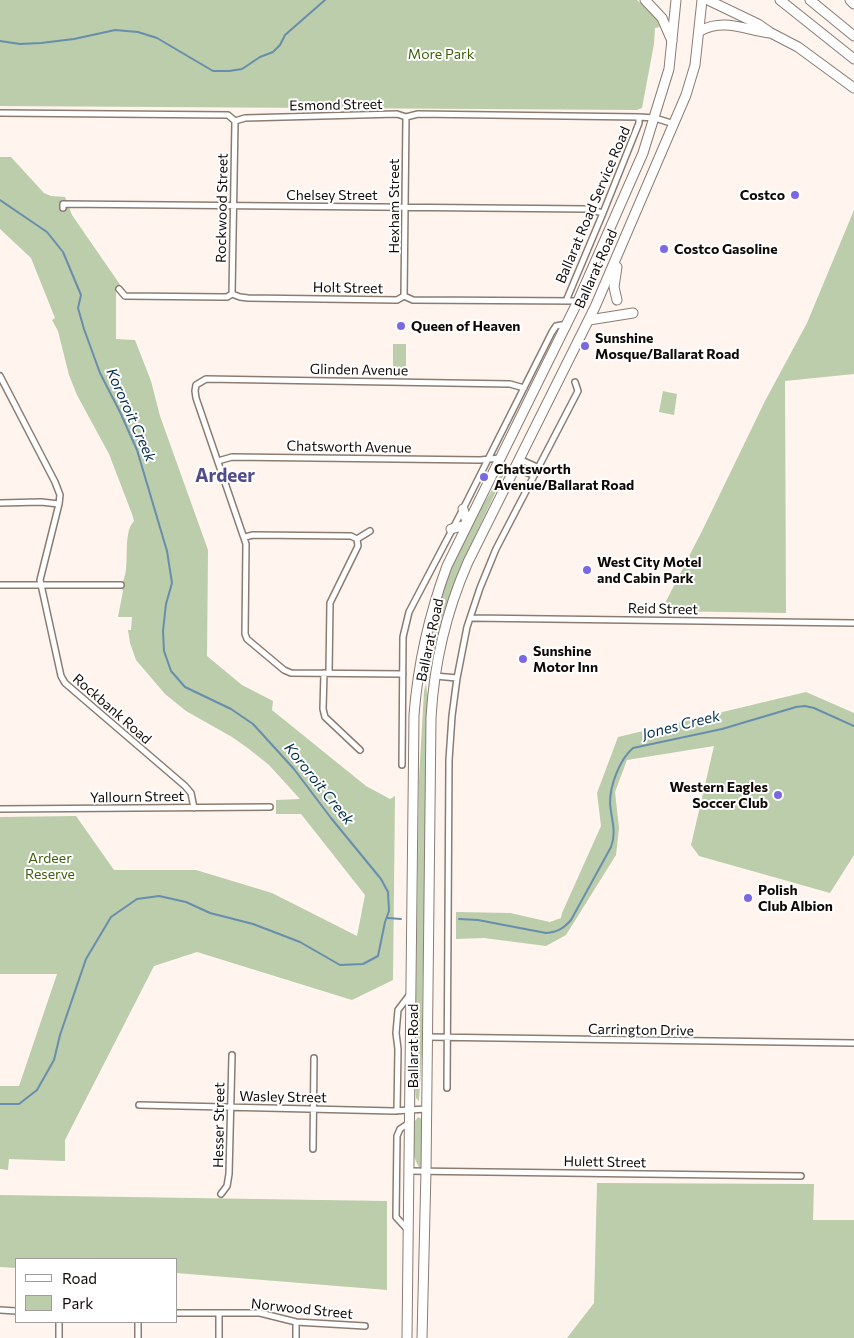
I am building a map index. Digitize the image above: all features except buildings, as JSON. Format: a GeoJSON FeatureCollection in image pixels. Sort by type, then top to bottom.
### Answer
{"type":"FeatureCollection","features":[{"type":"Feature","properties":{"kind":"highway"},"geometry":{"type":"LineString","coordinates":[[645,0],[662,18],[672,41]]}},
{"type":"Feature","properties":{"kind":"highway","name":"Ballarat Road"},"geometry":{"type":"LineString","coordinates":[[406,1338],[414,723],[418,675],[426,630],[447,566],[578,301],[643,153],[666,80],[676,0]]}},
{"type":"Feature","properties":{"kind":"highway","name":"Ballarat Road"},"geometry":{"type":"LineString","coordinates":[[422,1338],[426,1171],[430,751],[435,676],[443,630],[453,597],[468,562],[589,320],[686,95],[695,64],[702,0]]}},
{"type":"Feature","properties":{"kind":"highway"},"geometry":{"type":"LineString","coordinates":[[708,0],[758,24],[770,33],[798,47],[854,88]]}},
{"type":"Feature","properties":{"kind":"highway"},"geometry":{"type":"LineString","coordinates":[[780,0],[854,59]]}},
{"type":"Feature","properties":{"kind":"highway"},"geometry":{"type":"LineString","coordinates":[[810,0],[854,36]]}},
{"type":"Feature","properties":{"kind":"highway"},"geometry":{"type":"LineString","coordinates":[[850,0],[854,4]]}},
{"type":"Feature","properties":{"kind":"highway"},"geometry":{"type":"LineString","coordinates":[[700,31],[711,25],[729,24],[770,33]]}},
{"type":"Feature","properties":{"kind":"highway"},"geometry":{"type":"LineString","coordinates":[[617,300],[614,287],[622,245]]}},
{"type":"Feature","properties":{"kind":"highway"},"geometry":{"type":"LineString","coordinates":[[589,320],[633,313]]}},
{"type":"Feature","properties":{"kind":"highway"},"geometry":{"type":"LineString","coordinates":[[499,461],[519,459]]}},
{"type":"Feature","properties":{"kind":"highway"},"geometry":{"type":"LineString","coordinates":[[499,461],[514,468]]}},
{"type":"Feature","properties":{"kind":"highway"},"geometry":{"type":"LineString","coordinates":[[451,529],[467,524],[463,509]]}},
{"type":"Feature","properties":{"kind":"highway"},"geometry":{"type":"LineString","coordinates":[[418,675],[435,676]]}},
{"type":"Feature","properties":{"kind":"street","name":"Esmond Street"},"geometry":{"type":"LineString","coordinates":[[0,113],[228,115],[235,122],[245,118],[397,114],[406,117],[429,114],[639,117],[655,118],[674,124]]}},
{"type":"Feature","properties":{"kind":"street","name":"Hexham Street"},"geometry":{"type":"LineString","coordinates":[[404,296],[406,117]]}},
{"type":"Feature","properties":{"kind":"street","name":"Ballarat Road Service Road"},"geometry":{"type":"LineString","coordinates":[[566,300],[639,123],[639,117]]}},
{"type":"Feature","properties":{"kind":"street","name":"Rockwood Street"},"geometry":{"type":"LineString","coordinates":[[232,294],[235,122]]}},
{"type":"Feature","properties":{"kind":"street","name":"Chelsey Street"},"geometry":{"type":"LineString","coordinates":[[63,208],[63,204],[406,206],[587,209],[603,212]]}},
{"type":"Feature","properties":{"kind":"street","name":"Holt Street"},"geometry":{"type":"LineString","coordinates":[[119,289],[125,296],[227,297],[232,294],[248,298],[397,300],[404,296],[413,300],[578,301]]}},
{"type":"Feature","properties":{"kind":"street","name":"Ballarat Road"},"geometry":{"type":"LineString","coordinates":[[402,765],[403,637],[409,612],[463,509],[484,461],[552,332],[556,326],[567,324]]}},
{"type":"Feature","properties":{"kind":"street"},"geometry":{"type":"LineString","coordinates":[[0,376],[57,487],[59,502],[0,503]]}},
{"type":"Feature","properties":{"kind":"street","name":"Glinden Avenue"},"geometry":{"type":"LineString","coordinates":[[218,461],[194,391],[196,385],[206,379],[510,384],[524,388]]}},
{"type":"Feature","properties":{"kind":"street"},"geometry":{"type":"LineString","coordinates":[[447,1088],[449,760],[457,678],[467,627],[472,618],[486,571],[533,475],[539,468],[578,391],[575,382]]}},
{"type":"Feature","properties":{"kind":"street","name":"Chatsworth Avenue"},"geometry":{"type":"LineString","coordinates":[[218,461],[232,457],[484,461],[491,465],[499,461]]}},
{"type":"Feature","properties":{"kind":"street"},"geometry":{"type":"LineString","coordinates":[[519,459],[539,468]]}},
{"type":"Feature","properties":{"kind":"street"},"geometry":{"type":"LineString","coordinates":[[218,461],[245,537],[245,634],[247,639],[284,670],[291,673],[403,674]]}},
{"type":"Feature","properties":{"kind":"street"},"geometry":{"type":"LineString","coordinates":[[514,468],[533,475]]}},
{"type":"Feature","properties":{"kind":"street","name":"Rockbank Road"},"geometry":{"type":"LineString","coordinates":[[59,502],[40,578],[62,680],[188,790],[191,808]]}},
{"type":"Feature","properties":{"kind":"street"},"geometry":{"type":"LineString","coordinates":[[357,539],[370,531]]}},
{"type":"Feature","properties":{"kind":"street"},"geometry":{"type":"LineString","coordinates":[[245,537],[253,535],[351,536],[357,539]]}},
{"type":"Feature","properties":{"kind":"street"},"geometry":{"type":"LineString","coordinates":[[357,539],[358,546],[330,603],[323,709],[325,717],[360,750]]}},
{"type":"Feature","properties":{"kind":"street"},"geometry":{"type":"LineString","coordinates":[[0,585],[121,585]]}},
{"type":"Feature","properties":{"kind":"street","name":"Reid Street"},"geometry":{"type":"LineString","coordinates":[[472,618],[854,623]]}},
{"type":"Feature","properties":{"kind":"street"},"geometry":{"type":"LineString","coordinates":[[435,676],[457,678]]}},
{"type":"Feature","properties":{"kind":"street","name":"Yallourn Street"},"geometry":{"type":"LineString","coordinates":[[1,810],[270,807]]}},
{"type":"Feature","properties":{"kind":"street","name":"Ballarat Road"},"geometry":{"type":"LineString","coordinates":[[397,1111],[398,1049],[396,1033],[398,1010],[411,992]]}},
{"type":"Feature","properties":{"kind":"street","name":"Carrington Drive"},"geometry":{"type":"LineString","coordinates":[[427,1037],[854,1043]]}},
{"type":"Feature","properties":{"kind":"street","name":"Hesser Street"},"geometry":{"type":"LineString","coordinates":[[221,1194],[228,1182],[232,1055]]}},
{"type":"Feature","properties":{"kind":"street"},"geometry":{"type":"LineString","coordinates":[[313,1149],[314,1058]]}},
{"type":"Feature","properties":{"kind":"street","name":"Wasley Street"},"geometry":{"type":"LineString","coordinates":[[139,1105],[313,1110],[397,1111],[426,1109]]}},
{"type":"Feature","properties":{"kind":"street"},"geometry":{"type":"LineString","coordinates":[[408,1231],[396,1217],[396,1136],[400,1129],[409,1123]]}},
{"type":"Feature","properties":{"kind":"street","name":"Hulett Street"},"geometry":{"type":"LineString","coordinates":[[409,1171],[801,1176]]}},
{"type":"Feature","properties":{"kind":"street"},"geometry":{"type":"LineString","coordinates":[[0,1310],[15,1311]]}},
{"type":"Feature","properties":{"kind":"street","name":"Norwood Street"},"geometry":{"type":"LineString","coordinates":[[178,1313],[260,1313],[296,1322],[365,1326]]}},
{"type":"Feature","properties":{"kind":"street"},"geometry":{"type":"LineString","coordinates":[[219,1314],[219,1338]]}},
{"type":"Feature","properties":{"kind":"street"},"geometry":{"type":"LineString","coordinates":[[296,1322],[296,1338]]}},
{"type":"Feature","properties":{"kind":"street"},"geometry":{"type":"LineString","coordinates":[[59,1323],[59,1338]]}},
{"type":"Feature","properties":{"kind":"street"},"geometry":{"type":"LineString","coordinates":[[138,1323],[138,1338]]}},
{"type":"Feature","properties":{"kind":"green space","name":"More Park"},"geometry":{"type":"Polygon","coordinates":[[[0,0],[637,0],[655,15],[660,27],[655,28],[654,44],[642,108],[637,110],[0,106],[0,0]]]}},
{"type":"Feature","properties":{"kind":"green space","name":"Ardeer Reserve"},"geometry":{"type":"Polygon","coordinates":[[[0,157],[11,157],[44,193],[51,196],[65,197],[72,215],[121,286],[116,290],[116,339],[135,340],[151,381],[160,416],[208,550],[207,656],[242,685],[273,701],[272,710],[366,786],[390,799],[395,796],[393,980],[352,1000],[197,952],[154,966],[65,1140],[65,1161],[9,1159],[8,1170],[0,1169],[0,1086],[19,1086],[57,974],[0,974],[0,817],[76,816],[114,870],[196,870],[272,893],[357,936],[365,895],[301,814],[276,814],[276,800],[300,799],[269,765],[232,737],[186,711],[165,694],[136,660],[128,630],[131,630],[132,617],[118,617],[123,591],[121,585],[126,570],[128,534],[134,521],[109,454],[77,395],[69,375],[58,331],[52,320],[55,318],[31,258],[0,229],[0,157]]]}},
{"type":"Feature","properties":{"kind":"green space"},"geometry":{"type":"Polygon","coordinates":[[[854,210],[854,374],[785,381],[786,613],[661,611],[765,401],[807,323],[854,210]]]}},
{"type":"Feature","properties":{"kind":"green space"},"geometry":{"type":"Polygon","coordinates":[[[393,344],[406,344],[406,376],[393,376],[393,344]]]}},
{"type":"Feature","properties":{"kind":"green space"},"geometry":{"type":"Polygon","coordinates":[[[663,391],[677,394],[674,415],[659,412],[663,391]]]}},
{"type":"Feature","properties":{"kind":"green space"},"geometry":{"type":"Polygon","coordinates":[[[507,468],[458,572],[442,618],[435,652],[428,662],[432,627],[442,591],[472,524],[501,474],[507,468]]]}},
{"type":"Feature","properties":{"kind":"green space"},"geometry":{"type":"Polygon","coordinates":[[[426,684],[428,700],[422,1019],[424,1020],[419,1101],[416,1098],[415,1080],[419,779],[426,684]]]}},
{"type":"Feature","properties":{"kind":"green space","name":"Western Eagles Soccer Club"},"geometry":{"type":"Polygon","coordinates":[[[806,692],[854,713],[854,855],[830,893],[699,856],[691,845],[714,746],[627,760],[615,792],[619,828],[616,855],[566,935],[546,946],[484,938],[456,939],[456,912],[510,913],[550,922],[561,918],[601,826],[597,793],[618,737],[806,692]]]}},
{"type":"Feature","properties":{"kind":"green space"},"geometry":{"type":"Polygon","coordinates":[[[418,1117],[422,1119],[423,1125],[422,1166],[420,1168],[415,1158],[413,1145],[415,1121],[418,1117]]]}},
{"type":"Feature","properties":{"kind":"green space"},"geometry":{"type":"Polygon","coordinates":[[[597,1183],[814,1184],[813,1220],[854,1220],[854,1338],[567,1338],[594,1303],[597,1183]]]}},
{"type":"Feature","properties":{"kind":"green space"},"geometry":{"type":"Polygon","coordinates":[[[0,1195],[387,1201],[387,1290],[178,1273],[178,1258],[15,1258],[15,1268],[0,1267],[0,1195]]]}},
{"type":"Feature","properties":{"kind":"waterway","name":"Kororoit Creek"},"geometry":{"type":"LineString","coordinates":[[0,41],[20,44],[41,43],[74,39],[115,30],[138,32],[157,38],[213,71],[229,71],[242,69],[260,57],[273,52],[280,45],[285,35],[325,0]]}},
{"type":"Feature","properties":{"kind":"waterway","name":"Kororoit Creek"},"geometry":{"type":"LineString","coordinates":[[0,200],[47,232],[63,252],[81,295],[78,308],[84,329],[100,373],[137,450],[167,551],[172,583],[166,604],[163,631],[164,651],[171,671],[185,687],[231,709],[253,724],[294,769],[381,879],[388,892],[389,911],[378,956],[363,964],[340,965],[300,942],[253,924],[210,913],[186,902],[159,896],[137,899],[111,917],[86,959],[60,1035],[54,1060],[37,1090],[19,1104],[0,1104]]}},
{"type":"Feature","properties":{"kind":"waterway","name":"Jones Creek"},"geometry":{"type":"LineString","coordinates":[[459,919],[478,920],[546,933],[557,931],[568,923],[611,847],[614,830],[610,803],[612,789],[620,766],[633,748],[722,729],[805,706],[814,708],[854,726]]}},
{"type":"Feature","properties":{"kind":"waterway","name":"Jones Creek"},"geometry":{"type":"LineString","coordinates":[[388,918],[401,919]]}},
{"type":"Feature","properties":{"kind":"place","name":"Costco"},"geometry":{"type":"Point","coordinates":[795,195]}},
{"type":"Feature","properties":{"kind":"place","name":"Costco Gasoline"},"geometry":{"type":"Point","coordinates":[664,249]}},
{"type":"Feature","properties":{"kind":"place","name":"Queen of Heaven"},"geometry":{"type":"Point","coordinates":[401,326]}},
{"type":"Feature","properties":{"kind":"place","name":"Sunshine Mosque/Ballarat Road"},"geometry":{"type":"Point","coordinates":[585,346]}},
{"type":"Feature","properties":{"kind":"place","name":"Chatsworth Avenue/Ballarat Road"},"geometry":{"type":"Point","coordinates":[484,477]}},
{"type":"Feature","properties":{"kind":"place","name":"West City Motel and Cabin Park"},"geometry":{"type":"Point","coordinates":[587,570]}},
{"type":"Feature","properties":{"kind":"place","name":"Sunshine Motor Inn"},"geometry":{"type":"Point","coordinates":[523,659]}},
{"type":"Feature","properties":{"kind":"place","name":"Western Eagles Soccer Club"},"geometry":{"type":"Point","coordinates":[778,795]}},
{"type":"Feature","properties":{"kind":"place","name":"Polish Club Albion"},"geometry":{"type":"Point","coordinates":[748,898]}},
{"type":"Feature","properties":{"kind":"district","name":"Ardeer"},"geometry":{"type":"Point","coordinates":[225,476]}}]}
